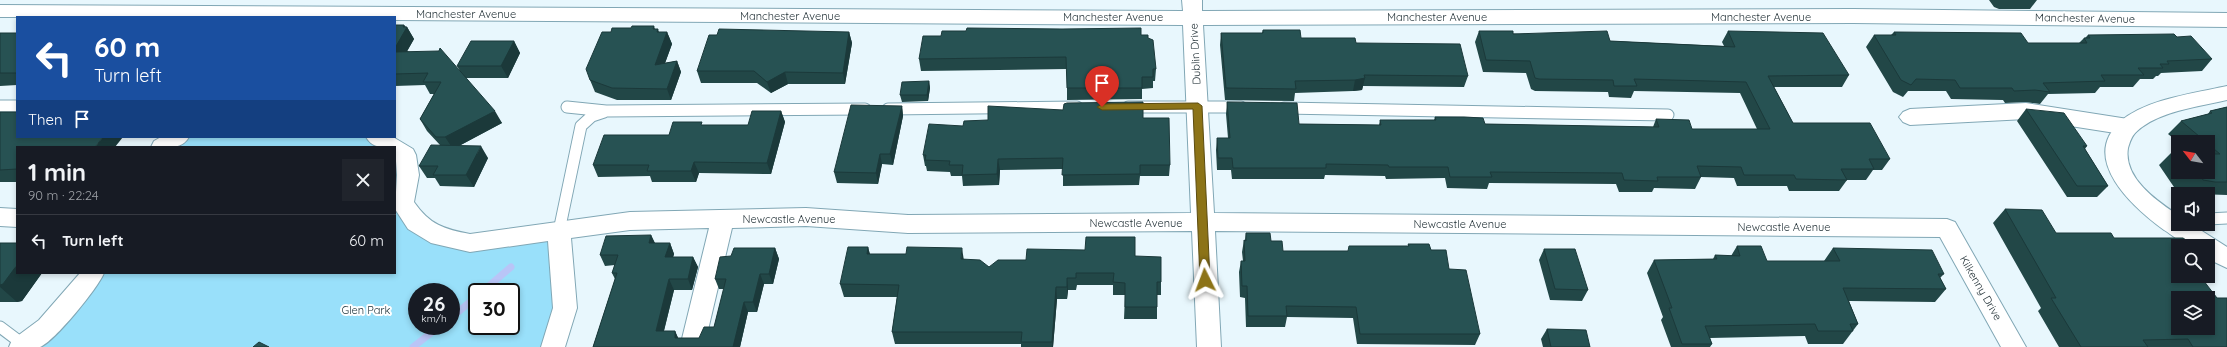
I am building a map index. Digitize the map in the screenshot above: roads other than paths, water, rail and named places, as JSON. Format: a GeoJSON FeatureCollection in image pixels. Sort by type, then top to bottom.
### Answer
{"type":"FeatureCollection","features":[{"type":"Feature","properties":{"kind":"street","name":"Manchester Avenue"},"geometry":{"type":"LineString","coordinates":[[0,11],[553,8],[1192,9],[2227,20]]}},
{"type":"Feature","properties":{"kind":"street","name":"Dublin Drive"},"geometry":{"type":"LineString","coordinates":[[1192,9],[1209,347]]}},
{"type":"Feature","properties":{"kind":"street"},"geometry":{"type":"LineString","coordinates":[[2171,219],[2152,210],[2127,182],[2117,163],[2117,145],[2128,127],[2150,114],[2227,93]]}},
{"type":"Feature","properties":{"kind":"street"},"geometry":{"type":"LineString","coordinates":[[1910,117],[2026,111],[2128,127]]}},
{"type":"Feature","properties":{"kind":"street"},"geometry":{"type":"LineString","coordinates":[[164,146],[176,138]]}},
{"type":"Feature","properties":{"kind":"street"},"geometry":{"type":"LineString","coordinates":[[378,138],[390,146]]}},
{"type":"Feature","properties":{"kind":"street","name":"Newcastle Avenue"},"geometry":{"type":"LineString","coordinates":[[396,150],[405,155],[408,175],[403,203],[416,223],[439,237],[470,243],[630,222],[806,217],[908,224],[1202,222],[1947,228]]}},
{"type":"Feature","properties":{"kind":"street"},"geometry":{"type":"LineString","coordinates":[[0,217],[16,218]]}},
{"type":"Feature","properties":{"kind":"street"},"geometry":{"type":"LineString","coordinates":[[692,347],[722,220]]}},
{"type":"Feature","properties":{"kind":"street","name":"Kilkenny Drive"},"geometry":{"type":"LineString","coordinates":[[1947,228],[2014,347]]}},
{"type":"Feature","properties":{"kind":"street"},"geometry":{"type":"LineString","coordinates":[[552,347],[565,308],[559,231]]}},
{"type":"Feature","properties":{"kind":"street"},"geometry":{"type":"LineString","coordinates":[[2188,231],[2199,239]]}},
{"type":"Feature","properties":{"kind":"street"},"geometry":{"type":"LineString","coordinates":[[2215,251],[2227,259]]}},
{"type":"Feature","properties":{"kind":"street"},"geometry":{"type":"LineString","coordinates":[[22,346],[48,327],[90,278],[92,274]]}},
{"type":"Feature","properties":{"kind":"lane"},"geometry":{"type":"LineString","coordinates":[[0,106],[16,106]]}},
{"type":"Feature","properties":{"kind":"lane"},"geometry":{"type":"LineString","coordinates":[[568,107],[606,111],[1086,107]]}},
{"type":"Feature","properties":{"kind":"lane"},"geometry":{"type":"LineString","coordinates":[[1118,107],[1253,107]]}},
{"type":"Feature","properties":{"kind":"lane"},"geometry":{"type":"LineString","coordinates":[[1269,108],[1668,115]]}},
{"type":"Feature","properties":{"kind":"lane"},"geometry":{"type":"LineString","coordinates":[[559,231],[581,126],[592,116],[606,111]]}},
{"type":"Feature","properties":{"kind":"lane"},"geometry":{"type":"LineString","coordinates":[[2215,219],[2227,218]]}},
{"type":"Feature","properties":{"kind":"lane"},"geometry":{"type":"LineString","coordinates":[[0,327],[22,346]]}},
{"type":"Feature","properties":{"kind":"waterway"},"geometry":{"type":"LineString","coordinates":[[492,283],[511,267]]}},
{"type":"Feature","properties":{"kind":"waterway"},"geometry":{"type":"LineString","coordinates":[[460,310],[468,304]]}},
{"type":"Feature","properties":{"kind":"waterway"},"geometry":{"type":"LineString","coordinates":[[413,347],[428,335]]}},
{"type":"Feature","properties":{"kind":"park label","name":"Glen Park"},"geometry":{"type":"Point","coordinates":[366,310]}}]}
